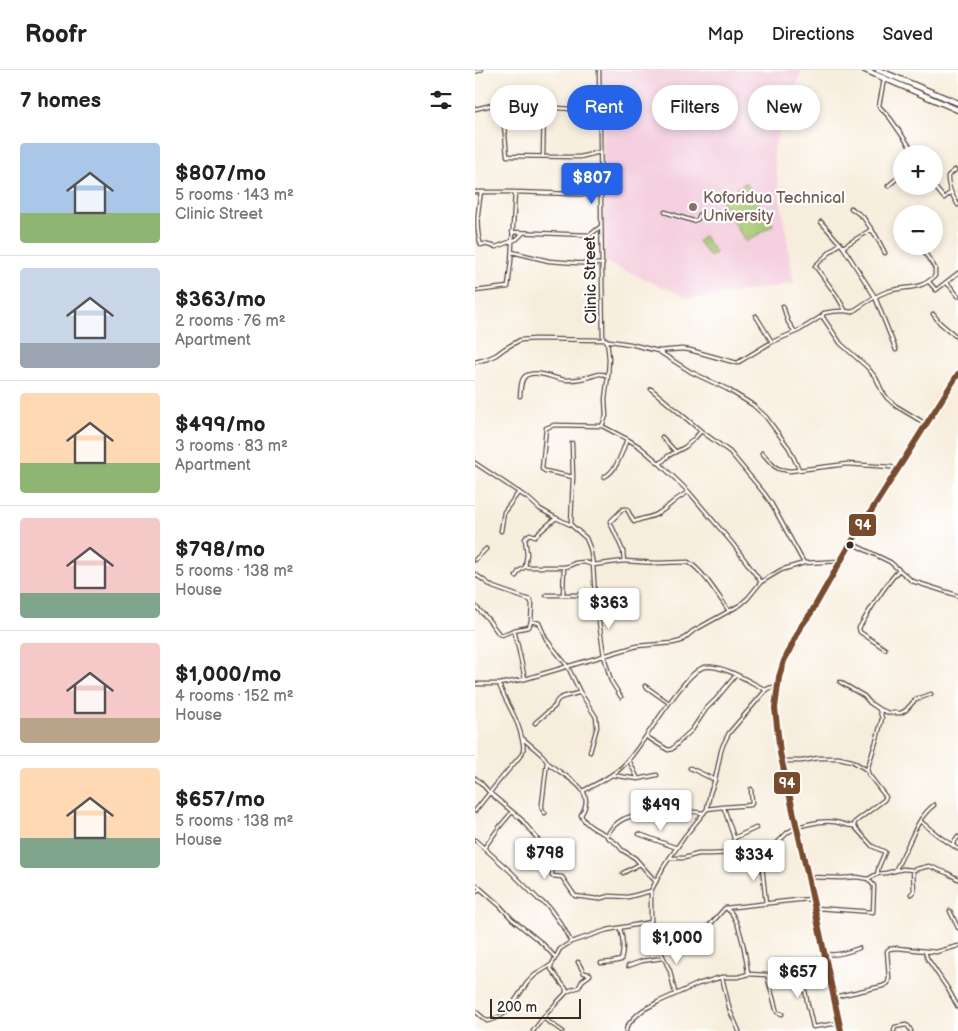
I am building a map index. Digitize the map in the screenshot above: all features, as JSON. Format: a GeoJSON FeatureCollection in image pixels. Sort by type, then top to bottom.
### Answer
{"type":"FeatureCollection","features":[{"type":"Feature","properties":{"kind":"highway"},"geometry":{"type":"LineString","coordinates":[[865,70],[958,110]]}},
{"type":"Feature","properties":{"kind":"highway"},"geometry":{"type":"LineString","coordinates":[[878,70],[958,103]]}},
{"type":"Feature","properties":{"kind":"highway"},"geometry":{"type":"LineString","coordinates":[[841,1031],[780,753],[776,716],[779,677],[787,655],[802,625],[815,607],[851,542],[958,374]]}},
{"type":"Feature","properties":{"kind":"street"},"geometry":{"type":"LineString","coordinates":[[475,72],[481,70]]}},
{"type":"Feature","properties":{"kind":"street","name":"Clinic Street"},"geometry":{"type":"LineString","coordinates":[[599,70],[599,85]]}},
{"type":"Feature","properties":{"kind":"street"},"geometry":{"type":"LineString","coordinates":[[884,78],[879,106],[909,145]]}},
{"type":"Feature","properties":{"kind":"street"},"geometry":{"type":"LineString","coordinates":[[475,109],[490,105]]}},
{"type":"Feature","properties":{"kind":"street"},"geometry":{"type":"LineString","coordinates":[[505,130],[507,156],[580,157],[600,152]]}},
{"type":"Feature","properties":{"kind":"street"},"geometry":{"type":"LineString","coordinates":[[543,156],[544,130]]}},
{"type":"Feature","properties":{"kind":"street","name":"Clinic Street"},"geometry":{"type":"LineString","coordinates":[[599,130],[600,226],[605,340],[609,359],[605,400],[606,416],[602,426]]}},
{"type":"Feature","properties":{"kind":"street"},"geometry":{"type":"LineString","coordinates":[[955,170],[947,178],[951,192],[958,205]]}},
{"type":"Feature","properties":{"kind":"street"},"geometry":{"type":"LineString","coordinates":[[888,186],[893,182]]}},
{"type":"Feature","properties":{"kind":"street"},"geometry":{"type":"LineString","coordinates":[[475,192],[601,196]]}},
{"type":"Feature","properties":{"kind":"street"},"geometry":{"type":"LineString","coordinates":[[481,192],[476,227],[477,237],[481,245],[496,247],[517,239],[523,233]]}},
{"type":"Feature","properties":{"kind":"street"},"geometry":{"type":"LineString","coordinates":[[475,291],[508,287],[515,192]]}},
{"type":"Feature","properties":{"kind":"street"},"geometry":{"type":"LineString","coordinates":[[942,195],[944,198],[951,192]]}},
{"type":"Feature","properties":{"kind":"street"},"geometry":{"type":"LineString","coordinates":[[851,208],[861,213],[885,253]]}},
{"type":"Feature","properties":{"kind":"street"},"geometry":{"type":"LineString","coordinates":[[665,212],[693,221],[698,219],[700,214]]}},
{"type":"Feature","properties":{"kind":"street"},"geometry":{"type":"LineString","coordinates":[[821,222],[843,247],[875,297],[895,350]]}},
{"type":"Feature","properties":{"kind":"street"},"geometry":{"type":"LineString","coordinates":[[512,232],[590,236],[600,226]]}},
{"type":"Feature","properties":{"kind":"street"},"geometry":{"type":"LineString","coordinates":[[843,247],[872,229]]}},
{"type":"Feature","properties":{"kind":"street"},"geometry":{"type":"LineString","coordinates":[[840,243],[815,266],[845,310]]}},
{"type":"Feature","properties":{"kind":"street"},"geometry":{"type":"LineString","coordinates":[[512,252],[549,261],[603,264]]}},
{"type":"Feature","properties":{"kind":"street"},"geometry":{"type":"LineString","coordinates":[[658,351],[690,350],[737,363],[772,342],[800,330],[824,313],[836,310],[851,312],[887,291],[924,285],[935,276],[936,271],[926,255]]}},
{"type":"Feature","properties":{"kind":"street"},"geometry":{"type":"LineString","coordinates":[[929,282],[936,290],[958,273]]}},
{"type":"Feature","properties":{"kind":"street"},"geometry":{"type":"LineString","coordinates":[[946,284],[958,296]]}},
{"type":"Feature","properties":{"kind":"street"},"geometry":{"type":"LineString","coordinates":[[783,306],[795,332]]}},
{"type":"Feature","properties":{"kind":"street"},"geometry":{"type":"LineString","coordinates":[[933,314],[944,327],[958,338]]}},
{"type":"Feature","properties":{"kind":"street"},"geometry":{"type":"LineString","coordinates":[[756,316],[772,342]]}},
{"type":"Feature","properties":{"kind":"street"},"geometry":{"type":"LineString","coordinates":[[822,316],[841,344],[867,367],[876,378],[887,398],[896,406],[927,424]]}},
{"type":"Feature","properties":{"kind":"street"},"geometry":{"type":"LineString","coordinates":[[475,362],[496,355],[520,340],[536,339],[605,340],[658,351],[691,372],[727,389],[753,405],[766,417],[789,448],[799,469]]}},
{"type":"Feature","properties":{"kind":"street"},"geometry":{"type":"LineString","coordinates":[[520,396],[522,380],[528,375],[534,374],[567,380],[587,378],[602,373],[608,376]]}},
{"type":"Feature","properties":{"kind":"street"},"geometry":{"type":"LineString","coordinates":[[651,389],[701,431],[730,452],[771,503],[804,563]]}},
{"type":"Feature","properties":{"kind":"street"},"geometry":{"type":"LineString","coordinates":[[573,477],[542,469],[546,428],[554,425],[602,426],[627,439],[660,464],[689,492],[733,544],[761,582]]}},
{"type":"Feature","properties":{"kind":"street"},"geometry":{"type":"LineString","coordinates":[[660,464],[695,438],[701,431]]}},
{"type":"Feature","properties":{"kind":"street"},"geometry":{"type":"LineString","coordinates":[[662,437],[675,451]]}},
{"type":"Feature","properties":{"kind":"street"},"geometry":{"type":"LineString","coordinates":[[604,477],[614,469],[627,439]]}},
{"type":"Feature","properties":{"kind":"street"},"geometry":{"type":"LineString","coordinates":[[571,525],[572,443]]}},
{"type":"Feature","properties":{"kind":"street"},"geometry":{"type":"LineString","coordinates":[[762,453],[774,466],[789,471],[847,464],[891,466],[897,470]]}},
{"type":"Feature","properties":{"kind":"street"},"geometry":{"type":"LineString","coordinates":[[475,463],[519,492],[540,509],[571,525],[586,538],[593,565],[595,595],[604,656],[611,681],[621,697]]}},
{"type":"Feature","properties":{"kind":"street"},"geometry":{"type":"LineString","coordinates":[[501,530],[504,512],[519,492]]}},
{"type":"Feature","properties":{"kind":"street"},"geometry":{"type":"LineString","coordinates":[[624,561],[623,551],[610,522],[625,509],[634,522],[651,517],[663,511],[678,497],[689,492]]}},
{"type":"Feature","properties":{"kind":"street"},"geometry":{"type":"LineString","coordinates":[[525,567],[527,554],[525,539],[530,534],[535,536],[556,518]]}},
{"type":"Feature","properties":{"kind":"street"},"geometry":{"type":"LineString","coordinates":[[851,542],[889,562],[912,581],[958,596]]}},
{"type":"Feature","properties":{"kind":"street"},"geometry":{"type":"LineString","coordinates":[[475,560],[486,548]]}},
{"type":"Feature","properties":{"kind":"street"},"geometry":{"type":"LineString","coordinates":[[516,576],[525,567],[564,567],[585,562],[593,565],[624,561],[688,562],[709,582],[729,611]]}},
{"type":"Feature","properties":{"kind":"street"},"geometry":{"type":"LineString","coordinates":[[475,684],[499,684],[525,679],[637,646],[681,641],[693,631],[740,605],[761,582],[781,570],[804,563],[841,561]]}},
{"type":"Feature","properties":{"kind":"street"},"geometry":{"type":"LineString","coordinates":[[563,595],[564,567]]}},
{"type":"Feature","properties":{"kind":"street"},"geometry":{"type":"LineString","coordinates":[[885,649],[860,632],[859,628],[882,592],[899,570]]}},
{"type":"Feature","properties":{"kind":"street"},"geometry":{"type":"LineString","coordinates":[[475,574],[493,587],[530,600],[532,604],[531,621],[529,627],[502,635],[499,634],[475,606]]}},
{"type":"Feature","properties":{"kind":"street"},"geometry":{"type":"LineString","coordinates":[[546,595],[595,595]]}},
{"type":"Feature","properties":{"kind":"street"},"geometry":{"type":"LineString","coordinates":[[531,621],[539,623],[546,639],[568,667],[580,692],[596,717],[597,726],[590,752]]}},
{"type":"Feature","properties":{"kind":"street"},"geometry":{"type":"LineString","coordinates":[[514,630],[525,679]]}},
{"type":"Feature","properties":{"kind":"street"},"geometry":{"type":"LineString","coordinates":[[583,790],[624,766],[647,737],[669,703],[698,670],[705,667],[714,667],[728,670],[766,690]]}},
{"type":"Feature","properties":{"kind":"street"},"geometry":{"type":"LineString","coordinates":[[647,737],[668,750],[672,750],[692,730],[706,709],[736,675]]}},
{"type":"Feature","properties":{"kind":"street"},"geometry":{"type":"LineString","coordinates":[[840,682],[889,714]]}},
{"type":"Feature","properties":{"kind":"street"},"geometry":{"type":"LineString","coordinates":[[475,811],[524,750],[517,720],[501,692],[499,684]]}},
{"type":"Feature","properties":{"kind":"street"},"geometry":{"type":"LineString","coordinates":[[645,686],[669,703]]}},
{"type":"Feature","properties":{"kind":"street"},"geometry":{"type":"LineString","coordinates":[[675,994],[670,971],[658,942],[656,929],[651,922],[651,891],[664,866],[707,808],[721,752],[729,733],[766,690],[778,686]]}},
{"type":"Feature","properties":{"kind":"street"},"geometry":{"type":"LineString","coordinates":[[535,723],[555,706],[558,699],[580,692]]}},
{"type":"Feature","properties":{"kind":"street"},"geometry":{"type":"LineString","coordinates":[[882,718],[885,715],[901,713],[915,700],[931,694]]}},
{"type":"Feature","properties":{"kind":"street"},"geometry":{"type":"LineString","coordinates":[[867,770],[879,736],[882,718],[879,709]]}},
{"type":"Feature","properties":{"kind":"street"},"geometry":{"type":"LineString","coordinates":[[522,738],[544,757],[547,762],[572,779],[583,790],[586,804],[581,817],[635,858],[656,882]]}},
{"type":"Feature","properties":{"kind":"street"},"geometry":{"type":"LineString","coordinates":[[782,761],[839,758],[852,760],[867,770],[886,796],[884,800],[855,822],[854,826]]}},
{"type":"Feature","properties":{"kind":"street"},"geometry":{"type":"LineString","coordinates":[[629,760],[638,778]]}},
{"type":"Feature","properties":{"kind":"street"},"geometry":{"type":"LineString","coordinates":[[545,813],[542,804],[547,762]]}},
{"type":"Feature","properties":{"kind":"street"},"geometry":{"type":"LineString","coordinates":[[689,768],[715,780]]}},
{"type":"Feature","properties":{"kind":"street"},"geometry":{"type":"LineString","coordinates":[[611,775],[631,778],[657,775]]}},
{"type":"Feature","properties":{"kind":"street"},"geometry":{"type":"LineString","coordinates":[[475,778],[522,820],[552,859],[552,876],[562,877],[575,896],[597,899],[609,896],[628,897],[651,891]]}},
{"type":"Feature","properties":{"kind":"street"},"geometry":{"type":"LineString","coordinates":[[707,808],[751,805],[753,803],[751,789]]}},
{"type":"Feature","properties":{"kind":"street"},"geometry":{"type":"LineString","coordinates":[[895,871],[913,832],[926,812],[934,805]]}},
{"type":"Feature","properties":{"kind":"street"},"geometry":{"type":"LineString","coordinates":[[723,807],[734,838],[733,844],[736,853]]}},
{"type":"Feature","properties":{"kind":"street"},"geometry":{"type":"LineString","coordinates":[[607,835],[619,822],[630,817],[679,811],[703,813]]}},
{"type":"Feature","properties":{"kind":"street"},"geometry":{"type":"LineString","coordinates":[[484,848],[513,812]]}},
{"type":"Feature","properties":{"kind":"street"},"geometry":{"type":"LineString","coordinates":[[671,858],[684,858],[698,854],[736,853],[749,853],[761,856],[769,851],[789,831],[828,821],[837,822],[845,826],[854,826],[872,846],[885,852],[877,874]]}},
{"type":"Feature","properties":{"kind":"street"},"geometry":{"type":"LineString","coordinates":[[920,821],[958,850]]}},
{"type":"Feature","properties":{"kind":"street"},"geometry":{"type":"LineString","coordinates":[[734,838],[756,828]]}},
{"type":"Feature","properties":{"kind":"street"},"geometry":{"type":"LineString","coordinates":[[639,834],[677,848]]}},
{"type":"Feature","properties":{"kind":"street"},"geometry":{"type":"LineString","coordinates":[[952,845],[958,837]]}},
{"type":"Feature","properties":{"kind":"street"},"geometry":{"type":"LineString","coordinates":[[475,840],[538,899],[548,906],[571,942]]}},
{"type":"Feature","properties":{"kind":"street"},"geometry":{"type":"LineString","coordinates":[[761,856],[766,904]]}},
{"type":"Feature","properties":{"kind":"street"},"geometry":{"type":"LineString","coordinates":[[623,873],[640,864]]}},
{"type":"Feature","properties":{"kind":"street"},"geometry":{"type":"LineString","coordinates":[[868,879],[877,874],[903,869],[913,870],[929,866],[947,872],[958,879]]}},
{"type":"Feature","properties":{"kind":"street"},"geometry":{"type":"LineString","coordinates":[[911,894],[914,891],[913,870]]}},
{"type":"Feature","properties":{"kind":"street"},"geometry":{"type":"LineString","coordinates":[[808,876],[857,877],[868,879],[874,886],[873,912],[814,908]]}},
{"type":"Feature","properties":{"kind":"street"},"geometry":{"type":"LineString","coordinates":[[475,884],[512,919],[543,944],[555,957]]}},
{"type":"Feature","properties":{"kind":"street"},"geometry":{"type":"LineString","coordinates":[[475,892],[479,889]]}},
{"type":"Feature","properties":{"kind":"street"},"geometry":{"type":"LineString","coordinates":[[658,942],[683,934],[703,931],[725,908],[813,899]]}},
{"type":"Feature","properties":{"kind":"street"},"geometry":{"type":"LineString","coordinates":[[725,908],[734,917],[745,948],[749,974]]}},
{"type":"Feature","properties":{"kind":"street"},"geometry":{"type":"LineString","coordinates":[[950,911],[958,928]]}},
{"type":"Feature","properties":{"kind":"street"},"geometry":{"type":"LineString","coordinates":[[475,1010],[487,1021],[506,1013],[527,983],[535,975],[551,965],[560,949],[571,942],[607,930],[651,922]]}},
{"type":"Feature","properties":{"kind":"street"},"geometry":{"type":"LineString","coordinates":[[601,963],[621,960],[623,949],[622,934],[619,928]]}},
{"type":"Feature","properties":{"kind":"street"},"geometry":{"type":"LineString","coordinates":[[833,998],[883,986],[888,983],[887,951],[889,949],[925,951],[945,950],[958,946]]}},
{"type":"Feature","properties":{"kind":"street"},"geometry":{"type":"LineString","coordinates":[[625,1031],[627,1026],[643,1010],[704,982],[722,977],[738,977],[749,974],[767,975],[801,967],[825,956],[859,948]]}},
{"type":"Feature","properties":{"kind":"street"},"geometry":{"type":"LineString","coordinates":[[925,951],[927,958],[958,1006]]}},
{"type":"Feature","properties":{"kind":"street"},"geometry":{"type":"LineString","coordinates":[[628,966],[642,961],[664,958]]}},
{"type":"Feature","properties":{"kind":"street"},"geometry":{"type":"LineString","coordinates":[[533,1031],[567,992],[579,987],[582,980],[590,975],[584,972],[578,962]]}},
{"type":"Feature","properties":{"kind":"street"},"geometry":{"type":"LineString","coordinates":[[551,965],[551,969],[567,992]]}},
{"type":"Feature","properties":{"kind":"street"},"geometry":{"type":"LineString","coordinates":[[801,967],[813,1027],[839,1023]]}},
{"type":"Feature","properties":{"kind":"street"},"geometry":{"type":"LineString","coordinates":[[767,975],[777,1012],[782,1014]]}},
{"type":"Feature","properties":{"kind":"street"},"geometry":{"type":"LineString","coordinates":[[722,977],[730,1011],[739,1031]]}},
{"type":"Feature","properties":{"kind":"street"},"geometry":{"type":"LineString","coordinates":[[543,1018],[562,1031]]}},
{"type":"Feature","properties":{"kind":"street"},"geometry":{"type":"LineString","coordinates":[[894,1031],[895,1027],[906,1025],[911,1031]]}},
{"type":"Feature","properties":{"kind":"shaded area","name":"Koforidua Technical University"},"geometry":{"type":"Polygon","coordinates":[[[601,70],[802,70],[796,85],[748,85],[748,130],[780,130],[773,151],[794,284],[691,299],[605,262],[602,130],[642,130],[642,85],[601,85],[601,70]]]}},
{"type":"Feature","properties":{"kind":"green space"},"geometry":{"type":"Polygon","coordinates":[[[746,183],[773,225],[746,242],[719,199],[746,183]]]}},
{"type":"Feature","properties":{"kind":"green space"},"geometry":{"type":"Polygon","coordinates":[[[704,236],[716,253],[710,257],[698,241],[704,236]]]}},
{"type":"Feature","properties":{"kind":"transit line","name":"94"},"geometry":{"type":"LineString","coordinates":[[841,1031],[780,753],[775,708],[779,677],[784,661],[802,625],[811,613],[851,543],[958,374]]}},
{"type":"Feature","properties":{"kind":"place","name":"Koforidua Technical University"},"geometry":{"type":"Point","coordinates":[693,207]}}]}
